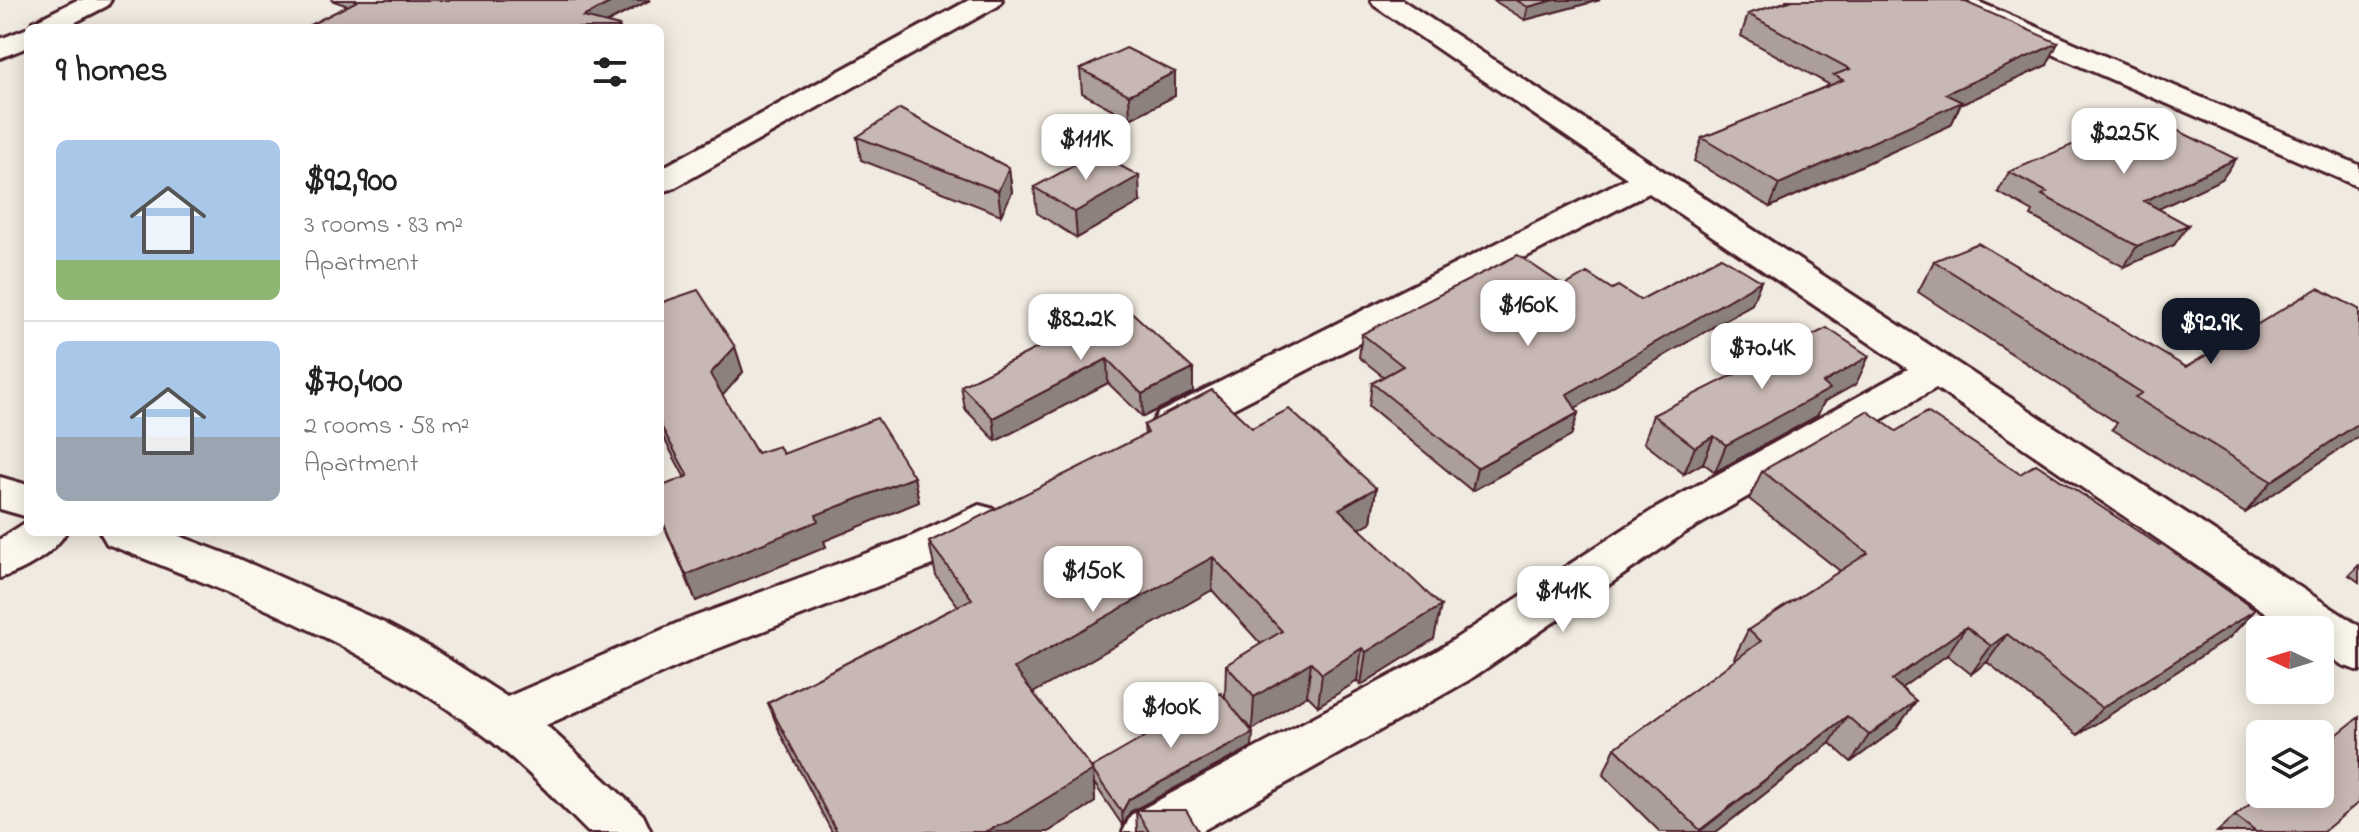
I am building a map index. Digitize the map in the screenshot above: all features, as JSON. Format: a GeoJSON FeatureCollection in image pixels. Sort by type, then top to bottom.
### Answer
{"type":"FeatureCollection","features":[{"type":"Feature","properties":{"kind":"street"},"geometry":{"type":"LineString","coordinates":[[51,24],[98,0]]}},
{"type":"Feature","properties":{"kind":"street"},"geometry":{"type":"LineString","coordinates":[[664,180],[989,0]]}},
{"type":"Feature","properties":{"kind":"street"},"geometry":{"type":"LineString","coordinates":[[1384,0],[1654,177],[2359,651]]}},
{"type":"Feature","properties":{"kind":"street"},"geometry":{"type":"LineString","coordinates":[[1951,0],[2359,177]]}},
{"type":"Feature","properties":{"kind":"street"},"geometry":{"type":"LineString","coordinates":[[0,50],[24,38]]}},
{"type":"Feature","properties":{"kind":"street"},"geometry":{"type":"LineString","coordinates":[[1134,442],[1654,177]]}},
{"type":"Feature","properties":{"kind":"street"},"geometry":{"type":"LineString","coordinates":[[1150,832],[1452,666],[1668,522],[1939,369]]}},
{"type":"Feature","properties":{"kind":"street"},"geometry":{"type":"LineString","coordinates":[[0,493],[24,500]]}},
{"type":"Feature","properties":{"kind":"street"},"geometry":{"type":"LineString","coordinates":[[504,721],[697,636],[924,550],[1008,507]]}},
{"type":"Feature","properties":{"kind":"street"},"geometry":{"type":"LineString","coordinates":[[0,561],[38,536]]}},
{"type":"Feature","properties":{"kind":"street"},"geometry":{"type":"LineString","coordinates":[[133,536],[231,573],[409,660],[504,721],[624,832]]}},
{"type":"Feature","properties":{"kind":"building"},"geometry":{"type":"Polygon","coordinates":[[[359,0],[615,0],[583,17],[611,24],[312,24],[359,0]]]}},
{"type":"Feature","properties":{"kind":"building"},"geometry":{"type":"Polygon","coordinates":[[[1516,0],[1554,0],[1528,7],[1516,0]]]}},
{"type":"Feature","properties":{"kind":"building"},"geometry":{"type":"Polygon","coordinates":[[[1793,0],[1964,0],[2058,43],[1945,94],[1962,102],[1779,184],[1702,138],[1843,80],[1834,75],[1850,69],[1748,14],[1793,0]]]}},
{"type":"Feature","properties":{"kind":"building"},"geometry":{"type":"Polygon","coordinates":[[[1126,48],[1175,72],[1129,95],[1080,69],[1126,48]]]}},
{"type":"Feature","properties":{"kind":"building"},"geometry":{"type":"Polygon","coordinates":[[[900,109],[1009,168],[998,191],[857,137],[900,109]]]}},
{"type":"Feature","properties":{"kind":"building"},"geometry":{"type":"Polygon","coordinates":[[[2144,114],[2236,159],[2144,201],[2188,225],[2137,246],[2042,195],[2047,192],[2009,172],[2144,114]]]}},
{"type":"Feature","properties":{"kind":"building"},"geometry":{"type":"Polygon","coordinates":[[[1097,153],[1139,176],[1075,212],[1034,187],[1097,153]]]}},
{"type":"Feature","properties":{"kind":"building"},"geometry":{"type":"Polygon","coordinates":[[[1978,243],[2186,367],[2318,288],[2359,309],[2359,423],[2272,481],[2135,397],[2142,393],[1934,261],[1978,243]]]}},
{"type":"Feature","properties":{"kind":"building"},"geometry":{"type":"Polygon","coordinates":[[[1518,255],[1564,286],[1587,273],[1612,289],[1618,286],[1640,300],[1721,257],[1761,281],[1567,394],[1578,413],[1477,468],[1372,383],[1403,366],[1362,334],[1518,255]]]}},
{"type":"Feature","properties":{"kind":"building"},"geometry":{"type":"Polygon","coordinates":[[[698,290],[735,347],[710,374],[757,453],[779,446],[783,454],[877,418],[914,477],[816,515],[818,521],[686,575],[664,524],[664,485],[688,476],[664,431],[664,302],[698,290]]]}},
{"type":"Feature","properties":{"kind":"building"},"geometry":{"type":"Polygon","coordinates":[[[1124,305],[1193,369],[1142,394],[1107,359],[993,418],[961,386],[1124,305]]]}},
{"type":"Feature","properties":{"kind":"building"},"geometry":{"type":"Polygon","coordinates":[[[1827,328],[1869,356],[1823,383],[1830,389],[1726,445],[1714,436],[1695,447],[1653,415],[1827,328]]]}},
{"type":"Feature","properties":{"kind":"building"},"geometry":{"type":"Polygon","coordinates":[[[1212,390],[1252,428],[1289,409],[1376,488],[1339,509],[1441,606],[1366,652],[1362,648],[1322,674],[1311,662],[1254,697],[1226,665],[1282,631],[1213,557],[1014,668],[1093,770],[1008,822],[984,832],[837,832],[768,703],[972,599],[929,542],[1148,433],[1144,425],[1212,390]]]}},
{"type":"Feature","properties":{"kind":"building"},"geometry":{"type":"Polygon","coordinates":[[[1867,411],[1896,431],[1927,412],[2020,474],[2036,464],[2159,545],[2162,544],[2255,610],[2102,708],[2007,634],[1991,646],[1966,627],[1892,680],[1916,701],[1869,735],[1847,716],[1700,830],[1615,748],[1761,641],[1748,630],[1868,553],[1762,471],[1867,411]]]}},
{"type":"Feature","properties":{"kind":"building"},"geometry":{"type":"Polygon","coordinates":[[[1221,693],[1253,733],[1129,799],[1122,812],[1091,768],[1221,693]]]}},
{"type":"Feature","properties":{"kind":"building"},"geometry":{"type":"Polygon","coordinates":[[[2359,717],[2359,802],[2323,832],[2256,832],[2235,816],[2246,807],[2334,808],[2334,737],[2359,717]]]}},
{"type":"Feature","properties":{"kind":"building"},"geometry":{"type":"Polygon","coordinates":[[[1136,810],[1186,810],[1199,832],[1149,832],[1136,810]]]}}]}
